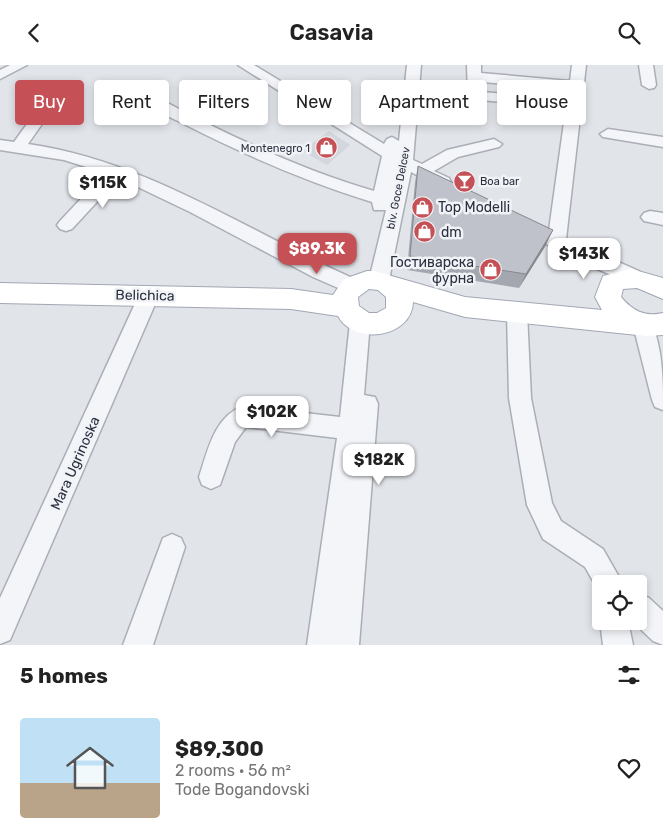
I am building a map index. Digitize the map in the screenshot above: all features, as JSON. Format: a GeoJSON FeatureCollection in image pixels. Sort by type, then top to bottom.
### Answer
{"type":"FeatureCollection","features":[{"type":"Feature","properties":{"kind":"main road"},"geometry":{"type":"LineString","coordinates":[[581,319],[618,285],[663,289]]}},
{"type":"Feature","properties":{"kind":"main road"},"geometry":{"type":"LineString","coordinates":[[618,285],[616,311],[626,319],[657,325]]}},
{"type":"Feature","properties":{"kind":"main road","name":"Belichica"},"geometry":{"type":"LineString","coordinates":[[0,293],[368,300],[657,325]]}},
{"type":"Feature","properties":{"kind":"street"},"geometry":{"type":"LineString","coordinates":[[0,75],[20,65]]}},
{"type":"Feature","properties":{"kind":"street"},"geometry":{"type":"LineString","coordinates":[[322,645],[382,199],[397,158],[401,65]]}},
{"type":"Feature","properties":{"kind":"street","name":"blv. Goce Delcev"},"geometry":{"type":"LineString","coordinates":[[368,300],[414,65]]}},
{"type":"Feature","properties":{"kind":"street"},"geometry":{"type":"LineString","coordinates":[[578,80],[579,65]]}},
{"type":"Feature","properties":{"kind":"street"},"geometry":{"type":"LineString","coordinates":[[646,65],[649,85]]}},
{"type":"Feature","properties":{"kind":"street"},"geometry":{"type":"LineString","coordinates":[[250,66],[397,158],[456,188]]}},
{"type":"Feature","properties":{"kind":"street"},"geometry":{"type":"LineString","coordinates":[[497,98],[476,96],[474,71],[540,80]]}},
{"type":"Feature","properties":{"kind":"street"},"geometry":{"type":"LineString","coordinates":[[169,110],[215,135],[316,178],[382,199]]}},
{"type":"Feature","properties":{"kind":"street"},"geometry":{"type":"LineString","coordinates":[[18,147],[34,125]]}},
{"type":"Feature","properties":{"kind":"street"},"geometry":{"type":"LineString","coordinates":[[557,241],[572,125]]}},
{"type":"Feature","properties":{"kind":"street"},"geometry":{"type":"LineString","coordinates":[[608,134],[663,142]]}},
{"type":"Feature","properties":{"kind":"street"},"geometry":{"type":"LineString","coordinates":[[422,171],[453,153],[494,144]]}},
{"type":"Feature","properties":{"kind":"street"},"geometry":{"type":"LineString","coordinates":[[0,145],[72,156],[116,171],[187,202],[368,300]]}},
{"type":"Feature","properties":{"kind":"street"},"geometry":{"type":"LineString","coordinates":[[66,225],[116,171]]}},
{"type":"Feature","properties":{"kind":"street"},"geometry":{"type":"LineString","coordinates":[[506,215],[579,253],[618,285]]}},
{"type":"Feature","properties":{"kind":"street","name":"Mara Ugrinoska"},"geometry":{"type":"LineString","coordinates":[[0,631],[149,295]]}},
{"type":"Feature","properties":{"kind":"street"},"geometry":{"type":"LineString","coordinates":[[344,645],[368,300]]}},
{"type":"Feature","properties":{"kind":"street"},"geometry":{"type":"LineString","coordinates":[[517,312],[520,398],[540,505],[552,530],[594,559],[605,575]]}},
{"type":"Feature","properties":{"kind":"street"},"geometry":{"type":"LineString","coordinates":[[657,325],[663,400]]}},
{"type":"Feature","properties":{"kind":"street"},"geometry":{"type":"LineString","coordinates":[[211,477],[229,427],[235,420],[243,416],[350,429]]}},
{"type":"Feature","properties":{"kind":"street"},"geometry":{"type":"LineString","coordinates":[[138,645],[172,547]]}},
{"type":"Feature","properties":{"kind":"street"},"geometry":{"type":"LineString","coordinates":[[647,616],[663,631]]}},
{"type":"Feature","properties":{"kind":"street"},"geometry":{"type":"LineString","coordinates":[[616,630],[618,645]]}},
{"type":"Feature","properties":{"kind":"shaded area","name":"Montenegro 1"},"geometry":{"type":"Polygon","coordinates":[[[329,131],[350,145],[327,165],[302,151],[329,131]]]}},
{"type":"Feature","properties":{"kind":"building"},"geometry":{"type":"Polygon","coordinates":[[[418,166],[553,230],[526,274],[410,256],[418,166]]]}},
{"type":"Feature","properties":{"kind":"place","name":"Montenegro 1"},"geometry":{"type":"Point","coordinates":[326,148]}},
{"type":"Feature","properties":{"kind":"place","name":"Boa bar"},"geometry":{"type":"Point","coordinates":[464,181]}},
{"type":"Feature","properties":{"kind":"place","name":"Top Modelli"},"geometry":{"type":"Point","coordinates":[422,207]}},
{"type":"Feature","properties":{"kind":"place","name":"dm"},"geometry":{"type":"Point","coordinates":[425,232]}},
{"type":"Feature","properties":{"kind":"place","name":"Гостиварска фурна"},"geometry":{"type":"Point","coordinates":[490,270]}}]}
